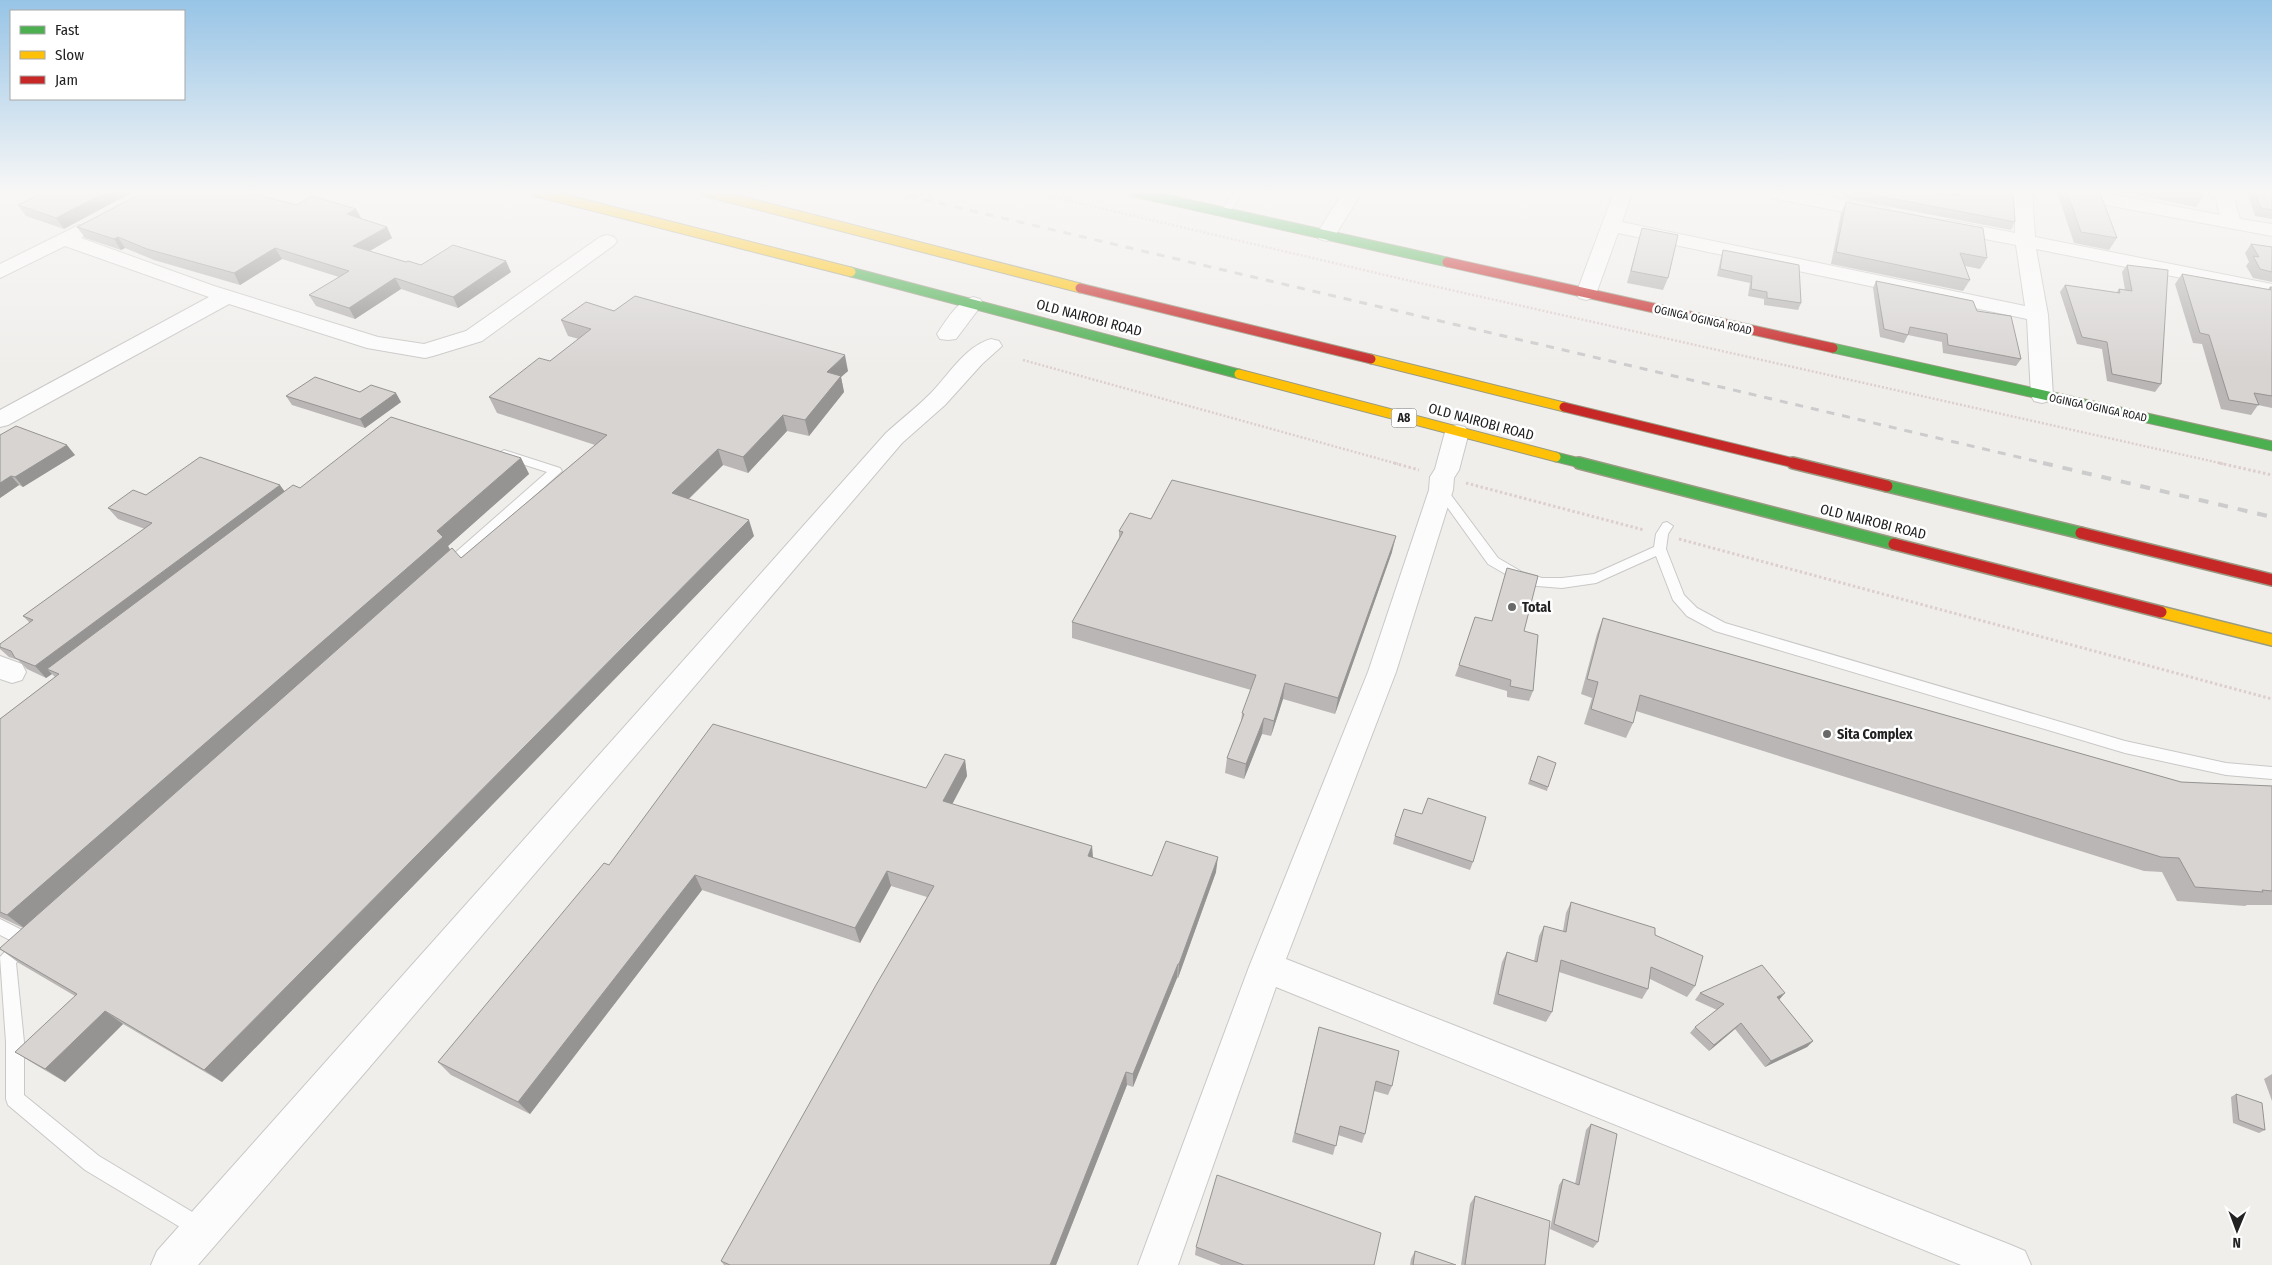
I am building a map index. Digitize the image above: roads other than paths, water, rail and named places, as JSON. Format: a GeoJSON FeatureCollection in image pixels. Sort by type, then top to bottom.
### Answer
{"type":"FeatureCollection","features":[{"type":"Feature","properties":{"kind":"main road","name":"OLD NAIROBI ROAD"},"geometry":{"type":"LineString","coordinates":[[769,251],[1058,325],[1457,432],[2272,640]]}},
{"type":"Feature","properties":{"kind":"main road","name":"OLD NAIROBI ROAD"},"geometry":{"type":"LineString","coordinates":[[936,251],[1083,289],[2272,580]]}},
{"type":"Feature","properties":{"kind":"main road","name":"OGINGA OGINGA ROAD"},"geometry":{"type":"LineString","coordinates":[[1416,251],[1586,294],[2272,446]]}},
{"type":"Feature","properties":{"kind":"main road"},"geometry":{"type":"LineString","coordinates":[[1083,289],[1095,306]]}},
{"type":"Feature","properties":{"kind":"main road"},"geometry":{"type":"LineString","coordinates":[[1058,325],[1078,321]]}},
{"type":"Feature","properties":{"kind":"street"},"geometry":{"type":"LineString","coordinates":[[0,272],[39,251]]}},
{"type":"Feature","properties":{"kind":"street"},"geometry":{"type":"LineString","coordinates":[[97,251],[227,296],[376,343],[425,351],[474,336],[593,251]]}},
{"type":"Feature","properties":{"kind":"street"},"geometry":{"type":"LineString","coordinates":[[1586,294],[1602,251]]}},
{"type":"Feature","properties":{"kind":"street"},"geometry":{"type":"LineString","coordinates":[[1732,251],[2037,315]]}},
{"type":"Feature","properties":{"kind":"street"},"geometry":{"type":"LineString","coordinates":[[2027,251],[2037,315],[2042,396]]}},
{"type":"Feature","properties":{"kind":"street"},"geometry":{"type":"LineString","coordinates":[[2076,251],[2272,290]]}},
{"type":"Feature","properties":{"kind":"street"},"geometry":{"type":"LineString","coordinates":[[0,420],[227,296]]}},
{"type":"Feature","properties":{"kind":"street"},"geometry":{"type":"LineString","coordinates":[[948,334],[973,303]]}},
{"type":"Feature","properties":{"kind":"street"},"geometry":{"type":"LineString","coordinates":[[171,1265],[356,1057],[894,438],[938,400],[974,359],[991,346]]}},
{"type":"Feature","properties":{"kind":"street"},"geometry":{"type":"LineString","coordinates":[[1158,1265],[1266,966],[1382,672],[1441,490],[1442,477],[1447,470],[1457,432]]}},
{"type":"Feature","properties":{"kind":"street"},"geometry":{"type":"LineString","coordinates":[[1266,966],[2011,1265]]}},
{"type":"Feature","properties":{"kind":"lane"},"geometry":{"type":"LineString","coordinates":[[437,577],[556,471],[492,450]]}},
{"type":"Feature","properties":{"kind":"lane"},"geometry":{"type":"LineString","coordinates":[[1441,490],[1493,561],[1517,575],[1542,583],[1562,583],[1596,578],[1660,550]]}},
{"type":"Feature","properties":{"kind":"lane"},"geometry":{"type":"LineString","coordinates":[[1667,526],[1662,534],[1660,550],[1678,597],[1692,612],[1720,627],[2125,747],[2226,769],[2272,773]]}},
{"type":"Feature","properties":{"kind":"lane"},"geometry":{"type":"LineString","coordinates":[[0,927],[28,941]]}},
{"type":"Feature","properties":{"kind":"lane"},"geometry":{"type":"LineString","coordinates":[[43,928],[7,960],[15,1042],[15,1098],[92,1163],[202,1229]]}},
{"type":"Feature","properties":{"kind":"railway"},"geometry":{"type":"LineString","coordinates":[[1143,251],[2048,464]]}},
{"type":"Feature","properties":{"kind":"railway"},"geometry":{"type":"LineString","coordinates":[[2043,463],[2272,517]]}},
{"type":"Feature","properties":{"kind":"place","name":"Total"},"geometry":{"type":"Point","coordinates":[1512,607]}},
{"type":"Feature","properties":{"kind":"place","name":"Sita Complex"},"geometry":{"type":"Point","coordinates":[1827,734]}}]}
